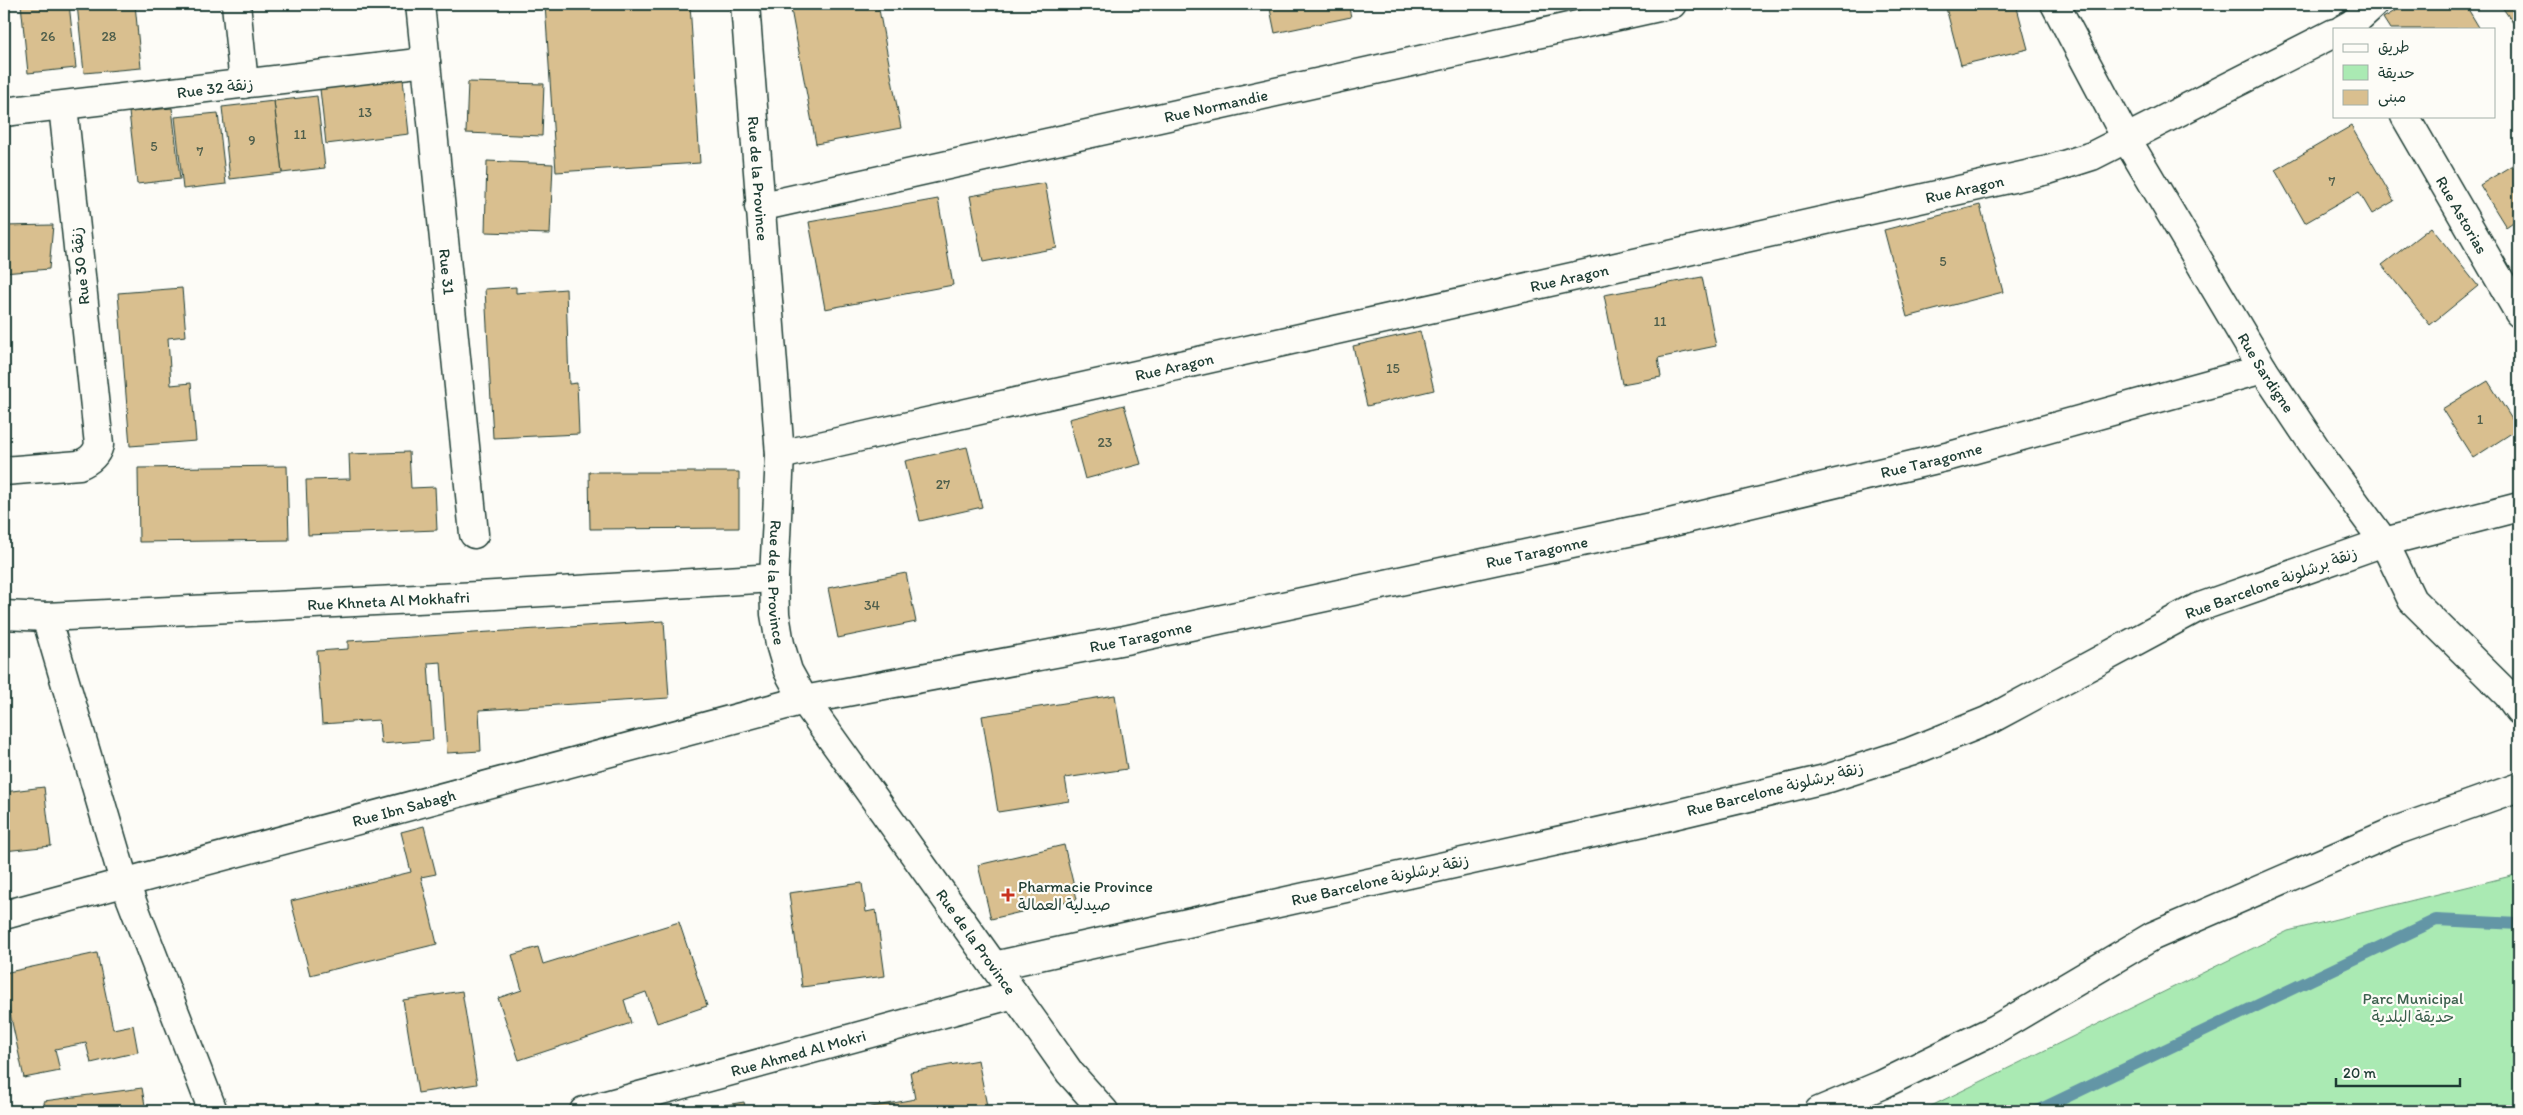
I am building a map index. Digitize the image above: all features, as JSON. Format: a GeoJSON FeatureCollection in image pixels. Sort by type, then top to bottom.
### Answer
{"type":"FeatureCollection","features":[{"type":"Feature","properties":{"kind":"street"},"geometry":{"type":"LineString","coordinates":[[236,4],[244,84]]}},
{"type":"Feature","properties":{"kind":"street","name":"Rue de la Province"},"geometry":{"type":"LineString","coordinates":[[745,4],[759,207],[780,456],[774,578],[776,614],[780,644],[788,671],[804,700],[1070,1073],[1104,1111]]}},
{"type":"Feature","properties":{"kind":"street","name":"Rue Normandie"},"geometry":{"type":"LineString","coordinates":[[759,207],[1672,4]]}},
{"type":"Feature","properties":{"kind":"street","name":"Rue Sardigne"},"geometry":{"type":"LineString","coordinates":[[2055,4],[2126,138],[2263,369],[2321,456],[2384,542],[2412,600],[2508,695],[2519,710]]}},
{"type":"Feature","properties":{"kind":"street","name":"Rue Aragon"},"geometry":{"type":"LineString","coordinates":[[2347,28],[2374,4]]}},
{"type":"Feature","properties":{"kind":"street","name":"Rue 31"},"geometry":{"type":"LineString","coordinates":[[428,5],[426,62],[474,534]]}},
{"type":"Feature","properties":{"kind":"street","name":"Rue Aragon"},"geometry":{"type":"LineString","coordinates":[[780,456],[1983,186],[2092,156],[2333,35]]}},
{"type":"Feature","properties":{"kind":"street","name":"Rue 32 زنقة"},"geometry":{"type":"LineString","coordinates":[[4,112],[426,62]]}},
{"type":"Feature","properties":{"kind":"street","name":"Rue 30 زنقة"},"geometry":{"type":"LineString","coordinates":[[4,471],[87,462],[97,452],[99,445],[63,106]]}},
{"type":"Feature","properties":{"kind":"street","name":"Rue Astorias"},"geometry":{"type":"LineString","coordinates":[[2406,118],[2519,313]]}},
{"type":"Feature","properties":{"kind":"street","name":"Rue Taragonne"},"geometry":{"type":"LineString","coordinates":[[804,700],[1125,640],[1665,524],[1950,456],[2263,369]]}},
{"type":"Feature","properties":{"kind":"street","name":"Rue Barcelone زنقة برشلونة"},"geometry":{"type":"LineString","coordinates":[[994,966],[1652,820],[1829,778],[1910,752],[1987,721],[2197,608],[2384,542],[2519,507]]}},
{"type":"Feature","properties":{"kind":"street","name":"Rue Khneta Al Mokhafri"},"geometry":{"type":"LineString","coordinates":[[4,615],[46,617],[774,578]]}},
{"type":"Feature","properties":{"kind":"street"},"geometry":{"type":"LineString","coordinates":[[46,617],[124,881],[213,1111]]}},
{"type":"Feature","properties":{"kind":"street","name":"Rue Ibn Sabagh"},"geometry":{"type":"LineString","coordinates":[[4,915],[124,881],[804,700]]}},
{"type":"Feature","properties":{"kind":"street"},"geometry":{"type":"LineString","coordinates":[[1819,1111],[1881,1085],[1996,1029],[2153,936],[2395,831],[2519,787]]}},
{"type":"Feature","properties":{"kind":"street","name":"Rue Ahmed Al Mokri"},"geometry":{"type":"LineString","coordinates":[[584,1111],[1014,994]]}},
{"type":"Feature","properties":{"kind":"street","name":"Rue de la Province"},"geometry":{"type":"LineString","coordinates":[[1070,1073],[1080,1111]]}},
{"type":"Feature","properties":{"kind":"green space","name":"Parc Municipal حديقة البلدية"},"geometry":{"type":"Polygon","coordinates":[[[2519,874],[2519,1111],[1921,1111],[2288,931],[2519,874]]]}},
{"type":"Feature","properties":{"kind":"building"},"geometry":{"type":"Polygon","coordinates":[[[21,4],[69,4],[76,68],[28,73],[21,4]]]}},
{"type":"Feature","properties":{"kind":"building"},"geometry":{"type":"Polygon","coordinates":[[[77,4],[135,4],[141,68],[84,73],[77,4]]]}},
{"type":"Feature","properties":{"kind":"building"},"geometry":{"type":"Polygon","coordinates":[[[545,4],[690,4],[700,163],[556,172],[545,4]]]}},
{"type":"Feature","properties":{"kind":"building"},"geometry":{"type":"Polygon","coordinates":[[[790,4],[878,4],[901,128],[816,144],[790,4]]]}},
{"type":"Feature","properties":{"kind":"building"},"geometry":{"type":"Polygon","coordinates":[[[1269,4],[1348,4],[1351,17],[1275,33],[1269,4]]]}},
{"type":"Feature","properties":{"kind":"building"},"geometry":{"type":"Polygon","coordinates":[[[1945,4],[2016,4],[2028,49],[1961,65],[1945,4]]]}},
{"type":"Feature","properties":{"kind":"building"},"geometry":{"type":"Polygon","coordinates":[[[2407,4],[2465,4],[2479,28],[2389,28],[2383,18],[2407,4]]]}},
{"type":"Feature","properties":{"kind":"building"},"geometry":{"type":"Polygon","coordinates":[[[2500,4],[2519,4],[2519,38],[2515,32],[2518,30],[2500,4]]]}},
{"type":"Feature","properties":{"kind":"building"},"geometry":{"type":"Polygon","coordinates":[[[403,79],[409,134],[326,144],[320,89],[403,79]]]}},
{"type":"Feature","properties":{"kind":"building"},"geometry":{"type":"Polygon","coordinates":[[[468,82],[544,84],[542,136],[466,133],[468,82]]]}},
{"type":"Feature","properties":{"kind":"building"},"geometry":{"type":"Polygon","coordinates":[[[317,96],[325,168],[282,173],[274,101],[317,96]]]}},
{"type":"Feature","properties":{"kind":"building"},"geometry":{"type":"Polygon","coordinates":[[[274,101],[282,173],[230,179],[222,107],[274,101]]]}},
{"type":"Feature","properties":{"kind":"building"},"geometry":{"type":"Polygon","coordinates":[[[172,108],[180,179],[137,184],[129,112],[172,108]]]}},
{"type":"Feature","properties":{"kind":"building"},"geometry":{"type":"Polygon","coordinates":[[[218,113],[226,184],[183,189],[175,117],[218,113]]]}},
{"type":"Feature","properties":{"kind":"building"},"geometry":{"type":"Polygon","coordinates":[[[2351,126],[2394,201],[2372,214],[2359,192],[2305,223],[2275,170],[2351,126]]]}},
{"type":"Feature","properties":{"kind":"building"},"geometry":{"type":"Polygon","coordinates":[[[487,161],[553,164],[550,234],[485,232],[487,161]]]}},
{"type":"Feature","properties":{"kind":"building"},"geometry":{"type":"Polygon","coordinates":[[[2519,161],[2519,218],[2506,227],[2480,185],[2519,161]]]}},
{"type":"Feature","properties":{"kind":"building"},"geometry":{"type":"Polygon","coordinates":[[[1045,183],[1057,248],[983,262],[970,196],[1045,183]]]}},
{"type":"Feature","properties":{"kind":"building"},"geometry":{"type":"Polygon","coordinates":[[[938,199],[953,285],[825,309],[809,222],[938,199]]]}},
{"type":"Feature","properties":{"kind":"building"},"geometry":{"type":"Polygon","coordinates":[[[1980,205],[2003,292],[1907,317],[1884,230],[1980,205]]]}},
{"type":"Feature","properties":{"kind":"building"},"geometry":{"type":"Polygon","coordinates":[[[53,225],[49,269],[4,273],[4,226],[53,225]]]}},
{"type":"Feature","properties":{"kind":"building"},"geometry":{"type":"Polygon","coordinates":[[[2431,227],[2478,286],[2430,325],[2382,265],[2431,227]]]}},
{"type":"Feature","properties":{"kind":"building"},"geometry":{"type":"Polygon","coordinates":[[[1702,277],[1716,346],[1658,358],[1661,377],[1622,384],[1604,295],[1702,277]]]}},
{"type":"Feature","properties":{"kind":"building"},"geometry":{"type":"Polygon","coordinates":[[[516,287],[516,293],[566,289],[569,384],[577,383],[579,434],[493,438],[485,289],[516,287]]]}},
{"type":"Feature","properties":{"kind":"building"},"geometry":{"type":"Polygon","coordinates":[[[182,288],[186,336],[168,338],[171,385],[191,383],[196,441],[130,446],[118,293],[182,288]]]}},
{"type":"Feature","properties":{"kind":"building"},"geometry":{"type":"Polygon","coordinates":[[[1420,331],[1434,390],[1367,406],[1353,346],[1420,331]]]}},
{"type":"Feature","properties":{"kind":"building"},"geometry":{"type":"Polygon","coordinates":[[[2488,381],[2518,429],[2473,458],[2442,409],[2488,381]]]}},
{"type":"Feature","properties":{"kind":"building"},"geometry":{"type":"Polygon","coordinates":[[[1124,405],[1141,464],[1085,479],[1069,419],[1124,405]]]}},
{"type":"Feature","properties":{"kind":"building"},"geometry":{"type":"Polygon","coordinates":[[[967,447],[982,507],[920,521],[905,461],[967,447]]]}},
{"type":"Feature","properties":{"kind":"building"},"geometry":{"type":"Polygon","coordinates":[[[409,452],[411,488],[435,487],[437,530],[308,535],[306,480],[350,479],[349,454],[409,452]]]}},
{"type":"Feature","properties":{"kind":"building"},"geometry":{"type":"Polygon","coordinates":[[[287,466],[289,540],[139,542],[138,468],[287,466]]]}},
{"type":"Feature","properties":{"kind":"building"},"geometry":{"type":"Polygon","coordinates":[[[589,472],[739,472],[739,528],[590,529],[589,472]]]}},
{"type":"Feature","properties":{"kind":"building"},"geometry":{"type":"Polygon","coordinates":[[[906,573],[916,622],[838,638],[828,588],[906,573]]]}},
{"type":"Feature","properties":{"kind":"building"},"geometry":{"type":"Polygon","coordinates":[[[664,621],[669,698],[479,710],[481,751],[447,753],[441,662],[428,663],[433,740],[381,744],[379,720],[322,724],[317,651],[348,649],[348,641],[664,621]]]}},
{"type":"Feature","properties":{"kind":"building"},"geometry":{"type":"Polygon","coordinates":[[[1115,695],[1127,769],[1065,778],[1069,801],[998,812],[982,716],[1115,695]]]}},
{"type":"Feature","properties":{"kind":"building"},"geometry":{"type":"Polygon","coordinates":[[[44,787],[51,846],[4,851],[4,792],[44,787]]]}},
{"type":"Feature","properties":{"kind":"building"},"geometry":{"type":"Polygon","coordinates":[[[424,826],[436,874],[421,877],[437,944],[310,975],[291,901],[411,872],[401,832],[424,826]]]}},
{"type":"Feature","properties":{"kind":"building"},"geometry":{"type":"Polygon","coordinates":[[[1064,845],[1077,899],[991,919],[978,865],[1064,845]]]}},
{"type":"Feature","properties":{"kind":"building"},"geometry":{"type":"Polygon","coordinates":[[[862,883],[866,912],[876,910],[885,976],[802,987],[789,893],[862,883]]]}},
{"type":"Feature","properties":{"kind":"building"},"geometry":{"type":"Polygon","coordinates":[[[679,922],[707,1006],[657,1023],[646,992],[624,1000],[631,1023],[519,1060],[498,998],[522,990],[512,955],[538,947],[543,964],[679,922]]]}},
{"type":"Feature","properties":{"kind":"building"},"geometry":{"type":"Polygon","coordinates":[[[97,953],[113,1029],[133,1025],[138,1052],[91,1063],[86,1043],[55,1049],[60,1071],[24,1078],[4,985],[4,973],[97,953]]]}},
{"type":"Feature","properties":{"kind":"building"},"geometry":{"type":"Polygon","coordinates":[[[462,991],[477,1084],[418,1093],[403,1000],[462,991]]]}},
{"type":"Feature","properties":{"kind":"building"},"geometry":{"type":"Polygon","coordinates":[[[978,1060],[988,1111],[850,1111],[915,1099],[910,1072],[978,1060]]]}},
{"type":"Feature","properties":{"kind":"building"},"geometry":{"type":"Polygon","coordinates":[[[142,1088],[146,1111],[45,1111],[44,1101],[142,1088]]]}},
{"type":"Feature","properties":{"kind":"building"},"geometry":{"type":"Polygon","coordinates":[[[744,1102],[746,1111],[714,1111],[713,1107],[744,1102]]]}},
{"type":"Feature","properties":{"kind":"waterway"},"geometry":{"type":"LineString","coordinates":[[2037,1111],[2436,920],[2519,924]]}},
{"type":"Feature","properties":{"kind":"place","name":"Pharmacie Province صيدلية العمالة"},"geometry":{"type":"Point","coordinates":[1008,895]}}]}
